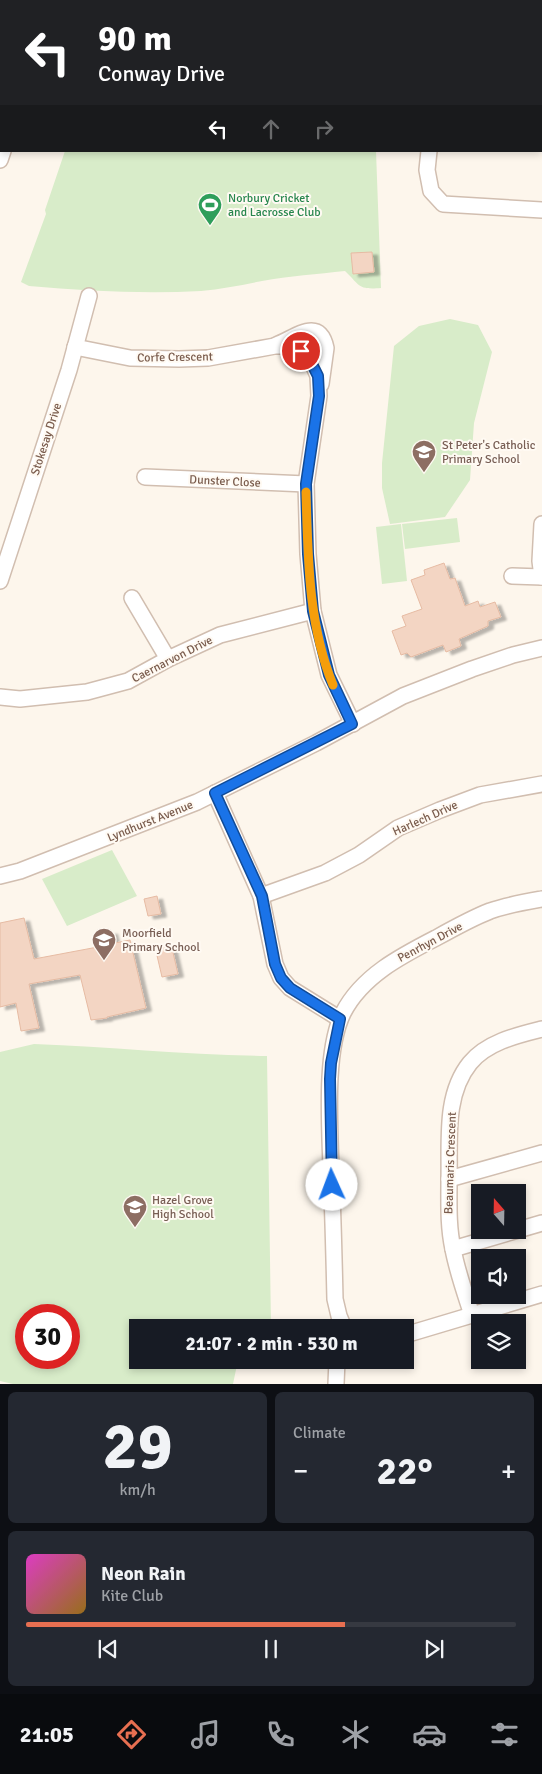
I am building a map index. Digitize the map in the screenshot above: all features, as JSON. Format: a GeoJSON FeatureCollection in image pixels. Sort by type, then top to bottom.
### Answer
{"type":"FeatureCollection","features":[{"type":"Feature","properties":{"kind":"street"},"geometry":{"type":"LineString","coordinates":[[429,152],[427,170],[431,191],[443,204],[542,210]]}},
{"type":"Feature","properties":{"kind":"street","name":"Stokesay Drive"},"geometry":{"type":"LineString","coordinates":[[0,581],[69,370],[89,296]]}},
{"type":"Feature","properties":{"kind":"street","name":"Corfe Crescent"},"geometry":{"type":"LineString","coordinates":[[275,346],[288,341],[302,332],[312,331],[320,334],[325,342],[326,348],[306,484],[308,554],[313,611],[329,675],[352,724]]}},
{"type":"Feature","properties":{"kind":"street","name":"Corfe Crescent"},"geometry":{"type":"LineString","coordinates":[[75,347],[130,358],[179,359],[208,358],[275,346],[290,346],[301,351],[310,360],[318,376],[319,396]]}},
{"type":"Feature","properties":{"kind":"street","name":"Dunster Close"},"geometry":{"type":"LineString","coordinates":[[145,477],[306,484]]}},
{"type":"Feature","properties":{"kind":"street"},"geometry":{"type":"LineString","coordinates":[[512,576],[542,577],[540,561],[542,526]]}},
{"type":"Feature","properties":{"kind":"street"},"geometry":{"type":"LineString","coordinates":[[132,598],[168,659]]}},
{"type":"Feature","properties":{"kind":"street","name":"Caernarvon Drive"},"geometry":{"type":"LineString","coordinates":[[0,697],[20,699],[87,692],[128,681],[168,659],[220,635],[313,611]]}},
{"type":"Feature","properties":{"kind":"street","name":"Lyndhurst Avenue"},"geometry":{"type":"LineString","coordinates":[[0,876],[20,871],[119,834],[215,793],[403,696],[513,655],[542,648]]}},
{"type":"Feature","properties":{"kind":"street","name":"Harlech Drive"},"geometry":{"type":"LineString","coordinates":[[262,896],[324,873],[359,855],[398,828],[440,810],[480,795],[542,784]]}},
{"type":"Feature","properties":{"kind":"street"},"geometry":{"type":"LineString","coordinates":[[215,793],[262,896],[275,964],[281,978],[290,988],[340,1019]]}},
{"type":"Feature","properties":{"kind":"street","name":"Penrhyn Drive"},"geometry":{"type":"LineString","coordinates":[[340,1319],[336,1299],[330,1112],[331,1063],[340,1019],[350,1000],[372,977],[394,960],[461,924],[491,911],[542,899]]}},
{"type":"Feature","properties":{"kind":"street","name":"Beaumaris Crescent"},"geometry":{"type":"LineString","coordinates":[[472,1314],[453,1249],[449,1218],[448,1147],[450,1111],[460,1077],[472,1061],[492,1046],[516,1035],[542,1030]]}},
{"type":"Feature","properties":{"kind":"street"},"geometry":{"type":"LineString","coordinates":[[449,1179],[542,1153]]}},
{"type":"Feature","properties":{"kind":"street"},"geometry":{"type":"LineString","coordinates":[[453,1249],[542,1224]]}},
{"type":"Feature","properties":{"kind":"street"},"geometry":{"type":"LineString","coordinates":[[475,1314],[542,1294]]}},
{"type":"Feature","properties":{"kind":"street"},"geometry":{"type":"LineString","coordinates":[[414,1332],[471,1315]]}},
{"type":"Feature","properties":{"kind":"street"},"geometry":{"type":"LineString","coordinates":[[336,1384],[337,1369]]}},
{"type":"Feature","properties":{"kind":"green space","name":"Norbury Cricket and Lacrosse Club"},"geometry":{"type":"Polygon","coordinates":[[[65,152],[376,152],[381,288],[360,286],[345,271],[283,278],[201,291],[115,292],[29,286],[21,282],[46,214],[45,210],[65,152]]]}},
{"type":"Feature","properties":{"kind":"green space"},"geometry":{"type":"Polygon","coordinates":[[[450,319],[478,325],[492,352],[474,423],[470,480],[445,517],[390,524],[382,488],[382,463],[394,346],[419,326],[450,319]]]}},
{"type":"Feature","properties":{"kind":"green space"},"geometry":{"type":"Polygon","coordinates":[[[457,518],[460,542],[405,549],[402,524],[457,518]]]}},
{"type":"Feature","properties":{"kind":"green space"},"geometry":{"type":"Polygon","coordinates":[[[401,524],[407,581],[382,584],[376,527],[401,524]]]}},
{"type":"Feature","properties":{"kind":"green space"},"geometry":{"type":"Polygon","coordinates":[[[112,850],[137,896],[67,926],[42,879],[112,850]]]}},
{"type":"Feature","properties":{"kind":"green space","name":"Hazel Grove High School"},"geometry":{"type":"Polygon","coordinates":[[[34,1044],[267,1056],[271,1319],[129,1319],[129,1369],[236,1369],[233,1384],[13,1384],[0,1381],[0,1052],[34,1044]]]}},
{"type":"Feature","properties":{"kind":"building"},"geometry":{"type":"Polygon","coordinates":[[[372,252],[374,272],[353,274],[351,253],[372,252]]]}},
{"type":"Feature","properties":{"kind":"building"},"geometry":{"type":"Polygon","coordinates":[[[444,563],[450,579],[455,578],[465,606],[478,601],[480,607],[495,602],[501,617],[488,621],[488,626],[459,639],[461,646],[446,652],[443,645],[411,657],[407,653],[401,655],[392,631],[406,626],[402,616],[422,609],[411,580],[425,575],[424,570],[444,563]]]}},
{"type":"Feature","properties":{"kind":"building"},"geometry":{"type":"Polygon","coordinates":[[[157,896],[161,914],[148,916],[144,899],[157,896]]]}},
{"type":"Feature","properties":{"kind":"building"},"geometry":{"type":"Polygon","coordinates":[[[24,918],[34,959],[103,946],[101,934],[112,931],[115,943],[130,940],[146,1008],[91,1020],[80,975],[29,984],[39,1028],[21,1031],[16,1003],[0,1007],[0,923],[24,918]]]}},
{"type":"Feature","properties":{"kind":"building"},"geometry":{"type":"Polygon","coordinates":[[[171,944],[178,974],[162,977],[155,947],[171,944]]]}},
{"type":"Feature","properties":{"kind":"slow traffic"},"geometry":{"type":"LineString","coordinates":[[306,492],[308,554],[313,611],[319,639],[333,685]]}},
{"type":"Feature","properties":{"kind":"place","name":"Norbury Cricket and Lacrosse Club"},"geometry":{"type":"Point","coordinates":[210,226]}},
{"type":"Feature","properties":{"kind":"place","name":"St Peter's Catholic Primary School"},"geometry":{"type":"Point","coordinates":[424,473]}},
{"type":"Feature","properties":{"kind":"place","name":"Moorfield Primary School"},"geometry":{"type":"Point","coordinates":[104,961]}},
{"type":"Feature","properties":{"kind":"place","name":"Hazel Grove High School"},"geometry":{"type":"Point","coordinates":[135,1228]}},
{"type":"Feature","properties":{"kind":"route"},"geometry":{"type":"LineString","coordinates":[[301,351],[310,360],[318,376],[319,396],[306,484],[308,554],[313,611],[329,675],[352,724],[215,793],[262,896],[275,964],[281,978],[290,988],[340,1019],[331,1063],[330,1079],[332,1185]]}}]}
